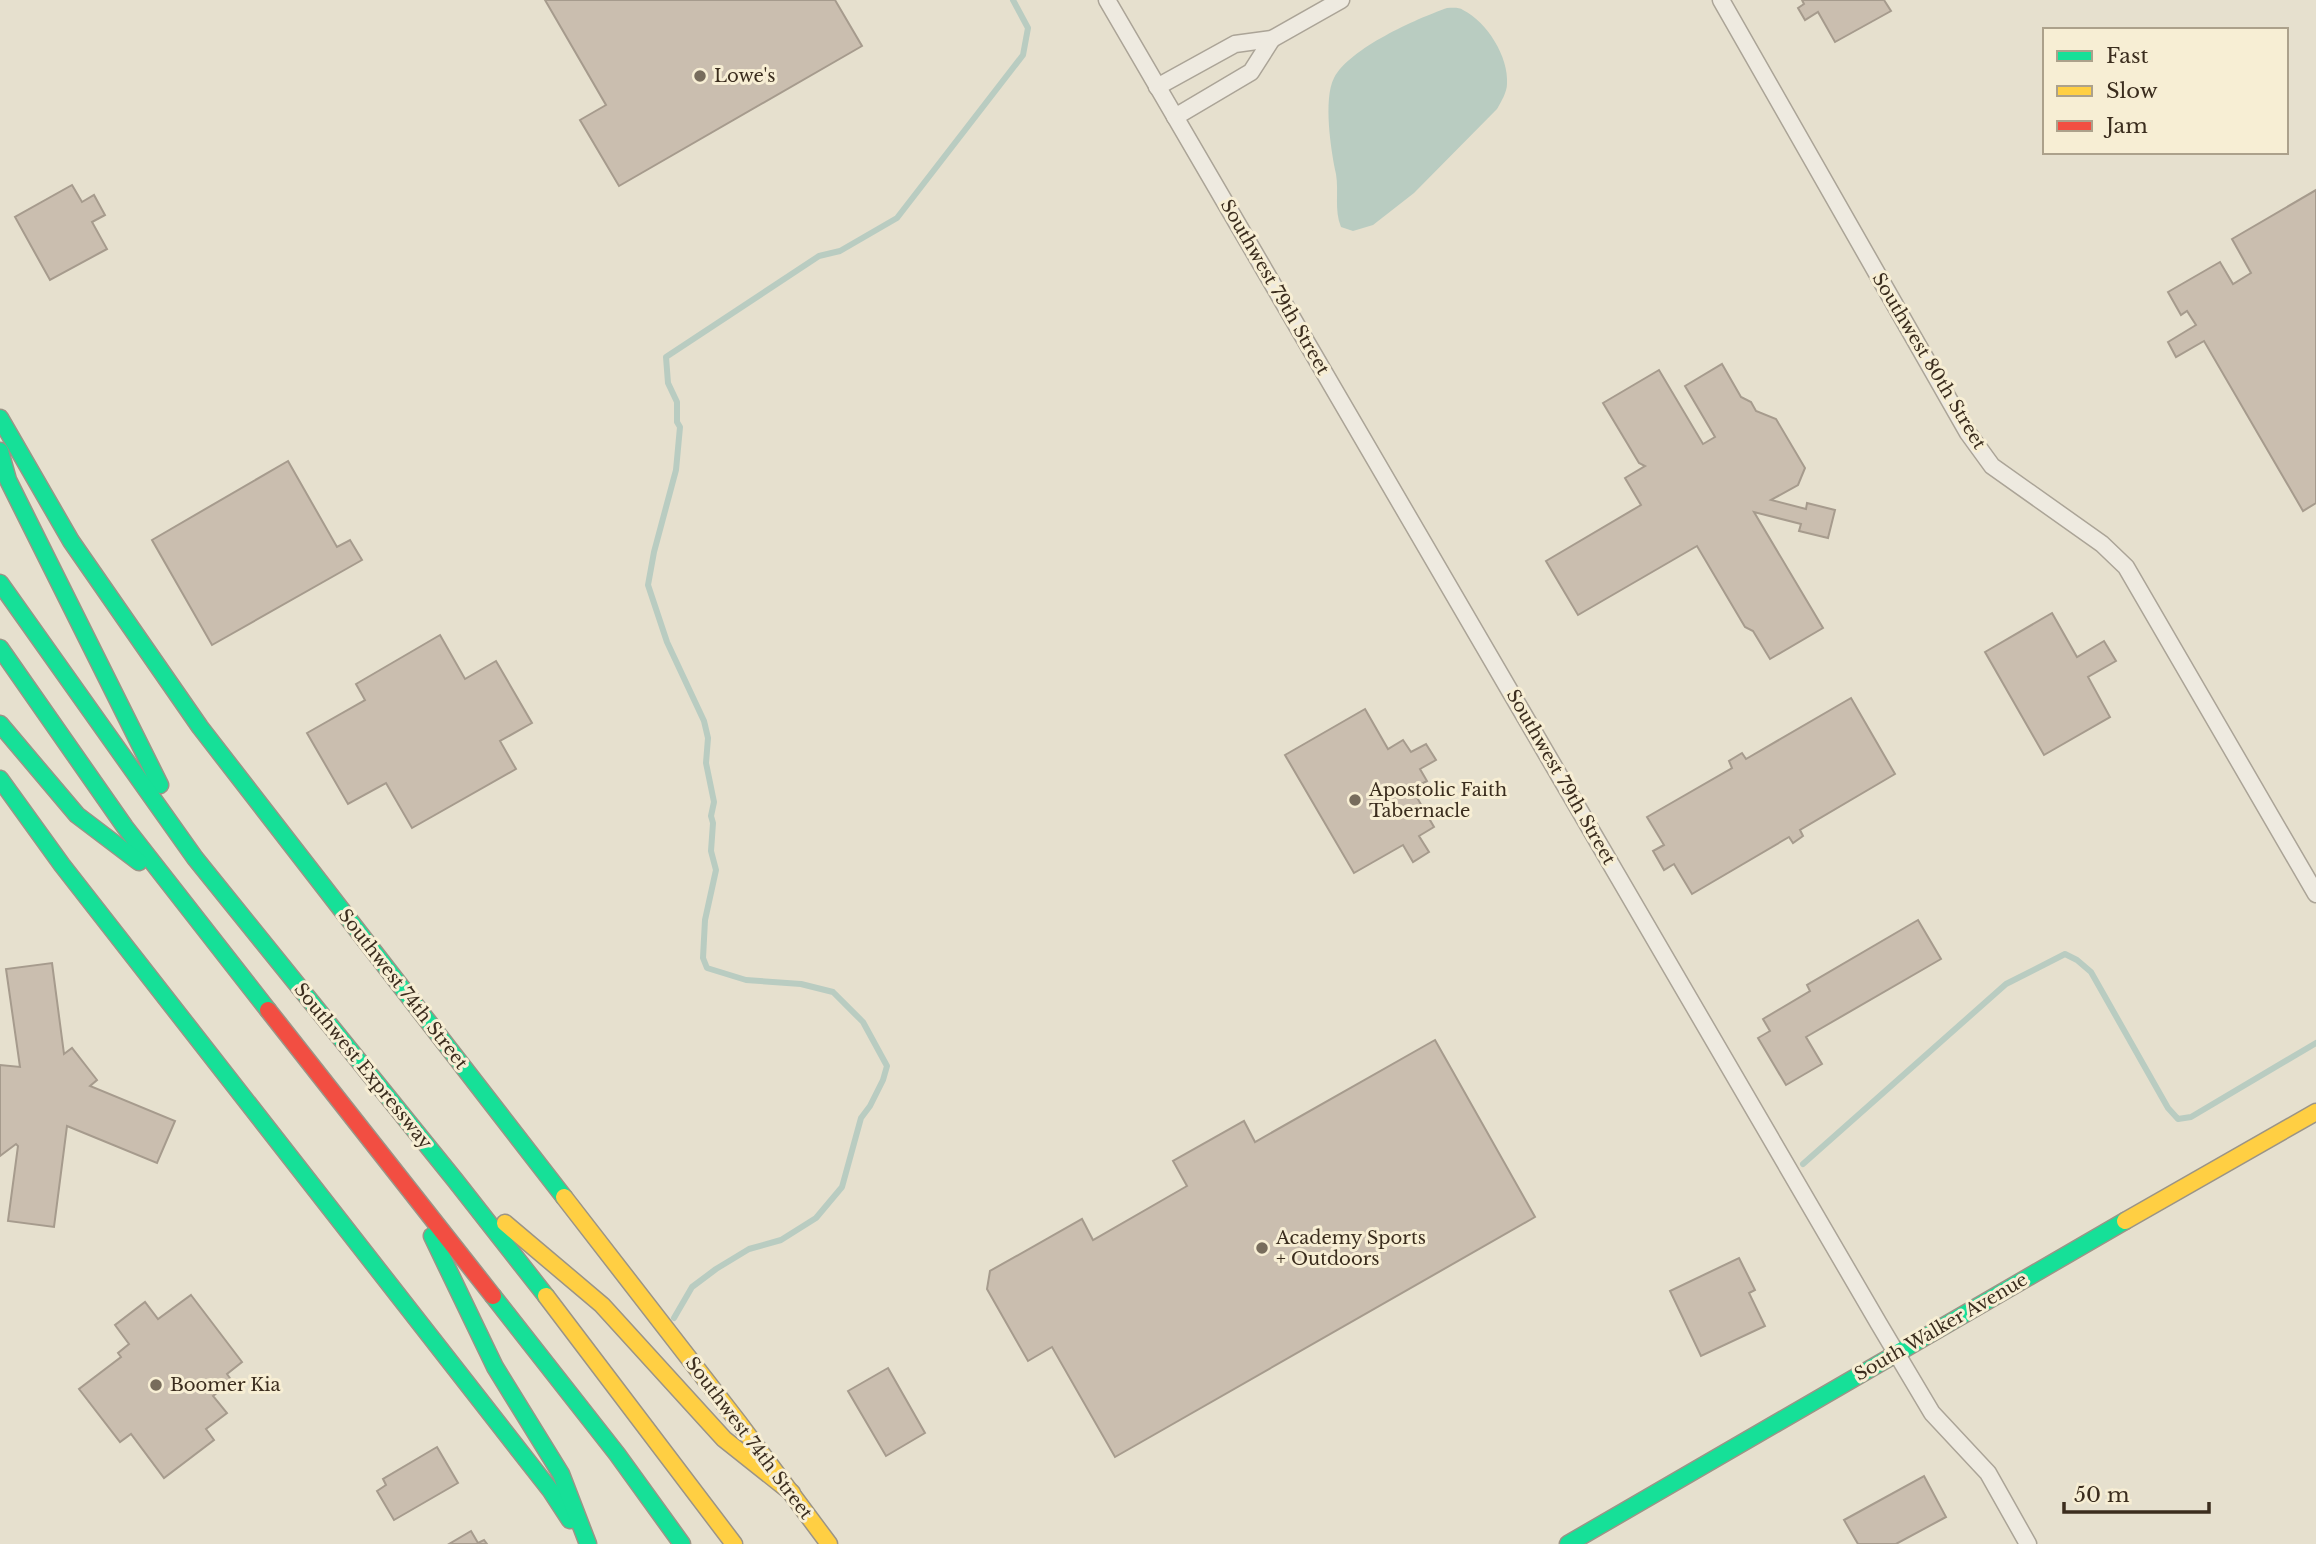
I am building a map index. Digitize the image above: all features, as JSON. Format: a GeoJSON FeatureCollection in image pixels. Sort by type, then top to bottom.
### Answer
{"type":"FeatureCollection","features":[{"type":"Feature","properties":{"kind":"main road","name":"Southwest 74th Street"},"geometry":{"type":"LineString","coordinates":[[0,418],[71,541],[200,727],[829,1544]]}},
{"type":"Feature","properties":{"kind":"main road"},"geometry":{"type":"LineString","coordinates":[[0,452],[8,480],[195,858]]}},
{"type":"Feature","properties":{"kind":"main road","name":"Southwest Expressway"},"geometry":{"type":"LineString","coordinates":[[0,583],[195,858],[456,1180],[734,1544]]}},
{"type":"Feature","properties":{"kind":"main road"},"geometry":{"type":"LineString","coordinates":[[0,648],[118,817],[617,1454],[682,1544]]}},
{"type":"Feature","properties":{"kind":"main road"},"geometry":{"type":"LineString","coordinates":[[0,724],[77,815],[175,890]]}},
{"type":"Feature","properties":{"kind":"main road"},"geometry":{"type":"LineString","coordinates":[[0,779],[62,865],[551,1491],[587,1544]]}},
{"type":"Feature","properties":{"kind":"main road","name":"South Walker Avenue"},"geometry":{"type":"LineString","coordinates":[[1568,1544],[1896,1352],[2316,1112]]}},
{"type":"Feature","properties":{"kind":"main road"},"geometry":{"type":"LineString","coordinates":[[456,1180],[601,1305],[724,1439],[792,1493]]}},
{"type":"Feature","properties":{"kind":"main road"},"geometry":{"type":"LineString","coordinates":[[407,1186],[495,1367],[561,1474],[587,1544]]}},
{"type":"Feature","properties":{"kind":"street","name":"Southwest 79th Street"},"geometry":{"type":"LineString","coordinates":[[1107,0],[1932,1413],[1988,1473],[2028,1544]]}},
{"type":"Feature","properties":{"kind":"street"},"geometry":{"type":"LineString","coordinates":[[1157,87],[1235,44],[1272,39],[1341,0]]}},
{"type":"Feature","properties":{"kind":"street","name":"Southwest 80th Street"},"geometry":{"type":"LineString","coordinates":[[1721,0],[1968,433],[1992,466],[2102,544],[2126,567],[2316,894]]}},
{"type":"Feature","properties":{"kind":"street"},"geometry":{"type":"LineString","coordinates":[[1175,117],[1251,72],[1272,39]]}},
{"type":"Feature","properties":{"kind":"shaded area"},"geometry":{"type":"Polygon","coordinates":[[[1447,8],[1460,8],[1472,16],[1495,41],[1507,74],[1504,97],[1497,109],[1414,193],[1373,225],[1353,231],[1341,227],[1329,125],[1329,99],[1334,78],[1354,56],[1385,36],[1447,8]]]}},
{"type":"Feature","properties":{"kind":"building","name":"Lowe's"},"geometry":{"type":"Polygon","coordinates":[[[545,0],[835,0],[862,46],[619,186],[580,120],[606,105],[545,0]]]}},
{"type":"Feature","properties":{"kind":"building"},"geometry":{"type":"Polygon","coordinates":[[[1802,0],[1884,0],[1891,11],[1835,42],[1818,12],[1805,20],[1798,8],[1804,4],[1802,0]]]}},
{"type":"Feature","properties":{"kind":"building"},"geometry":{"type":"Polygon","coordinates":[[[72,185],[82,202],[94,195],[105,215],[92,222],[107,249],[50,280],[15,217],[72,185]]]}},
{"type":"Feature","properties":{"kind":"building"},"geometry":{"type":"Polygon","coordinates":[[[2316,190],[2316,503],[2303,511],[2204,341],[2176,357],[2168,342],[2196,325],[2187,311],[2181,315],[2168,292],[2220,262],[2233,284],[2251,273],[2232,239],[2316,190]]]}},
{"type":"Feature","properties":{"kind":"building"},"geometry":{"type":"Polygon","coordinates":[[[1722,364],[1741,397],[1751,402],[1756,411],[1776,419],[1805,468],[1798,485],[1771,500],[1806,509],[1807,503],[1835,510],[1828,538],[1799,531],[1801,524],[1754,512],[1823,628],[1770,659],[1753,631],[1745,627],[1697,546],[1578,615],[1546,561],[1641,505],[1625,478],[1645,466],[1639,463],[1603,403],[1659,370],[1703,444],[1715,437],[1685,386],[1722,364]]]}},
{"type":"Feature","properties":{"kind":"building"},"geometry":{"type":"Polygon","coordinates":[[[288,461],[337,547],[350,540],[362,560],[212,645],[152,540],[288,461]]]}},
{"type":"Feature","properties":{"kind":"building"},"geometry":{"type":"Polygon","coordinates":[[[2052,613],[2077,657],[2104,641],[2116,661],[2088,677],[2110,717],[2044,755],[1985,652],[2052,613]]]}},
{"type":"Feature","properties":{"kind":"building"},"geometry":{"type":"Polygon","coordinates":[[[440,635],[465,679],[496,661],[532,723],[500,741],[516,769],[412,828],[386,783],[348,804],[307,733],[365,700],[356,684],[440,635]]]}},
{"type":"Feature","properties":{"kind":"building"},"geometry":{"type":"Polygon","coordinates":[[[1851,698],[1895,774],[1800,830],[1803,836],[1793,843],[1789,837],[1692,894],[1674,864],[1664,870],[1653,851],[1664,845],[1647,817],[1732,768],[1729,761],[1742,753],[1746,759],[1851,698]]]}},
{"type":"Feature","properties":{"kind":"building"},"geometry":{"type":"Polygon","coordinates":[[[1365,709],[1388,749],[1403,740],[1411,752],[1426,744],[1436,760],[1420,769],[1427,781],[1412,789],[1434,827],[1419,836],[1429,852],[1413,862],[1403,845],[1354,873],[1285,755],[1365,709]]]}},
{"type":"Feature","properties":{"kind":"building"},"geometry":{"type":"Polygon","coordinates":[[[1918,920],[1941,959],[1806,1037],[1822,1064],[1786,1085],[1758,1038],[1770,1031],[1763,1019],[1810,991],[1807,985],[1918,920]]]}},
{"type":"Feature","properties":{"kind":"building"},"geometry":{"type":"Polygon","coordinates":[[[52,963],[64,1054],[72,1048],[97,1080],[90,1086],[175,1121],[157,1163],[67,1126],[54,1227],[8,1221],[18,1146],[16,1144],[0,1156],[0,1065],[20,1067],[6,969],[52,963]]]}},
{"type":"Feature","properties":{"kind":"building"},"geometry":{"type":"Polygon","coordinates":[[[1435,1040],[1535,1217],[1115,1457],[1052,1347],[1028,1361],[987,1289],[990,1271],[1082,1219],[1093,1240],[1187,1186],[1173,1161],[1244,1121],[1255,1142],[1435,1040]]]}},
{"type":"Feature","properties":{"kind":"building"},"geometry":{"type":"Polygon","coordinates":[[[1739,1258],[1755,1290],[1749,1293],[1765,1326],[1701,1356],[1670,1291],[1739,1258]]]}},
{"type":"Feature","properties":{"kind":"building","name":"Boomer Kia"},"geometry":{"type":"Polygon","coordinates":[[[191,1295],[242,1362],[227,1374],[232,1381],[213,1396],[227,1413],[206,1429],[214,1440],[164,1478],[131,1434],[120,1442],[79,1389],[121,1357],[118,1353],[129,1344],[115,1325],[145,1302],[158,1319],[191,1295]]]}},
{"type":"Feature","properties":{"kind":"building"},"geometry":{"type":"Polygon","coordinates":[[[888,1368],[925,1433],[886,1456],[848,1391],[888,1368]]]}},
{"type":"Feature","properties":{"kind":"building"},"geometry":{"type":"Polygon","coordinates":[[[437,1447],[458,1483],[394,1520],[377,1491],[386,1485],[383,1479],[437,1447]]]}},
{"type":"Feature","properties":{"kind":"building"},"geometry":{"type":"Polygon","coordinates":[[[1924,1476],[1946,1517],[1896,1544],[1858,1544],[1844,1520],[1924,1476]]]}},
{"type":"Feature","properties":{"kind":"building"},"geometry":{"type":"Polygon","coordinates":[[[471,1531],[478,1543],[484,1540],[487,1544],[449,1544],[471,1531]]]}},
{"type":"Feature","properties":{"kind":"waterway"},"geometry":{"type":"LineString","coordinates":[[674,1318],[692,1287],[716,1269],[749,1249],[781,1240],[816,1218],[842,1187],[861,1118],[870,1106],[887,1066],[863,1022],[833,992],[801,984],[746,980],[707,968],[703,958],[705,920],[716,870],[711,851],[711,816],[714,802],[706,763],[708,738],[704,721],[667,642],[648,585],[676,470],[680,427],[677,422],[677,402],[668,383],[666,357],[819,256],[840,251],[897,218],[1023,55],[1028,28],[1013,0]]}},
{"type":"Feature","properties":{"kind":"waterway"},"geometry":{"type":"LineString","coordinates":[[1803,1164],[2006,984],[2065,954],[2091,972],[2168,1108],[2178,1119],[2191,1117],[2316,1043]]}},
{"type":"Feature","properties":{"kind":"traffic: fast"},"geometry":{"type":"LineString","coordinates":[[0,418],[71,541],[200,727],[564,1197]]}},
{"type":"Feature","properties":{"kind":"traffic: fast"},"geometry":{"type":"LineString","coordinates":[[0,451],[8,480],[160,785]]}},
{"type":"Feature","properties":{"kind":"traffic: fast"},"geometry":{"type":"LineString","coordinates":[[0,583],[195,858],[546,1296]]}},
{"type":"Feature","properties":{"kind":"traffic: fast"},"geometry":{"type":"LineString","coordinates":[[0,648],[125,827],[268,1010]]}},
{"type":"Feature","properties":{"kind":"traffic: fast"},"geometry":{"type":"LineString","coordinates":[[0,724],[77,815],[139,862]]}},
{"type":"Feature","properties":{"kind":"traffic: fast"},"geometry":{"type":"LineString","coordinates":[[0,779],[62,865],[551,1491],[570,1520]]}},
{"type":"Feature","properties":{"kind":"traffic: fast"},"geometry":{"type":"LineString","coordinates":[[1568,1544],[2125,1221]]}},
{"type":"Feature","properties":{"kind":"traffic: fast"},"geometry":{"type":"LineString","coordinates":[[432,1236],[495,1367],[561,1474],[588,1544]]}},
{"type":"Feature","properties":{"kind":"traffic: fast"},"geometry":{"type":"LineString","coordinates":[[493,1296],[617,1454],[682,1544]]}},
{"type":"Feature","properties":{"kind":"traffic: slow"},"geometry":{"type":"LineString","coordinates":[[2125,1221],[2316,1112]]}},
{"type":"Feature","properties":{"kind":"traffic: slow"},"geometry":{"type":"LineString","coordinates":[[564,1197],[829,1544]]}},
{"type":"Feature","properties":{"kind":"traffic: slow"},"geometry":{"type":"LineString","coordinates":[[505,1223],[602,1305],[724,1439],[792,1493]]}},
{"type":"Feature","properties":{"kind":"traffic: slow"},"geometry":{"type":"LineString","coordinates":[[546,1296],[734,1544]]}},
{"type":"Feature","properties":{"kind":"traffic: jam"},"geometry":{"type":"LineString","coordinates":[[268,1010],[493,1296]]}},
{"type":"Feature","properties":{"kind":"place","name":"Lowe's"},"geometry":{"type":"Point","coordinates":[700,76]}},
{"type":"Feature","properties":{"kind":"place","name":"Apostolic Faith Tabernacle"},"geometry":{"type":"Point","coordinates":[1355,800]}},
{"type":"Feature","properties":{"kind":"place","name":"Academy Sports + Outdoors"},"geometry":{"type":"Point","coordinates":[1262,1248]}},
{"type":"Feature","properties":{"kind":"place","name":"Boomer Kia"},"geometry":{"type":"Point","coordinates":[156,1385]}}]}
